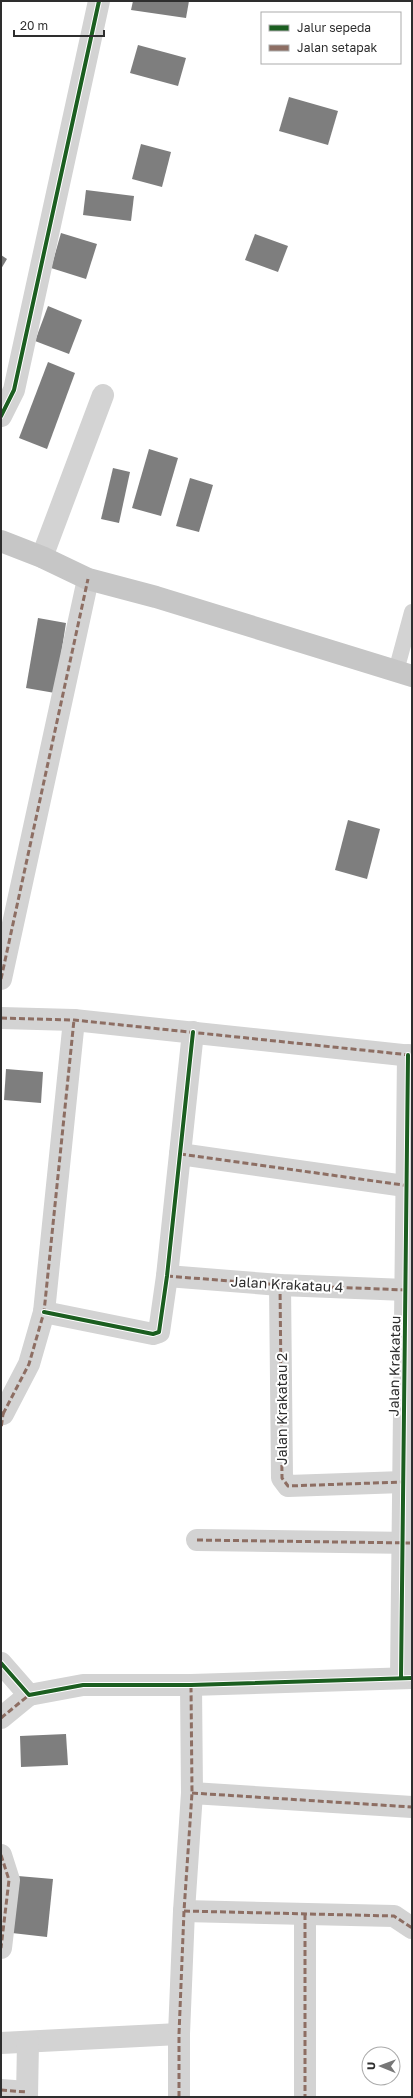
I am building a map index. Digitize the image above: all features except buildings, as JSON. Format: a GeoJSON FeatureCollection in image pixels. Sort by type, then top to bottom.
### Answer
{"type":"FeatureCollection","features":[{"type":"Feature","properties":{"kind":"main road"},"geometry":{"type":"LineString","coordinates":[[1,541],[42,557],[88,579],[156,597],[404,674]]}},
{"type":"Feature","properties":{"kind":"street"},"geometry":{"type":"LineString","coordinates":[[1,416],[14,390],[99,1]]}},
{"type":"Feature","properties":{"kind":"street"},"geometry":{"type":"LineString","coordinates":[[42,557],[103,395]]}},
{"type":"Feature","properties":{"kind":"street"},"geometry":{"type":"LineString","coordinates":[[1,979],[88,579]]}},
{"type":"Feature","properties":{"kind":"street"},"geometry":{"type":"LineString","coordinates":[[1,1018],[74,1020],[410,1055]]}},
{"type":"Feature","properties":{"kind":"street"},"geometry":{"type":"LineString","coordinates":[[2,1418],[29,1364],[44,1312],[74,1020]]}},
{"type":"Feature","properties":{"kind":"street"},"geometry":{"type":"LineString","coordinates":[[44,1312],[153,1334],[159,1332],[167,1276],[193,1032]]}},
{"type":"Feature","properties":{"kind":"street","name":"Jalan Krakatau"},"geometry":{"type":"LineString","coordinates":[[406,1678],[407,1542],[403,1482],[408,1413],[406,1290],[409,1186],[410,1055]]}},
{"type":"Feature","properties":{"kind":"street"},"geometry":{"type":"LineString","coordinates":[[180,1154],[409,1186]]}},
{"type":"Feature","properties":{"kind":"street","name":"Jalan Krakatau 4"},"geometry":{"type":"LineString","coordinates":[[167,1276],[280,1285],[406,1290]]}},
{"type":"Feature","properties":{"kind":"street","name":"Jalan Krakatau 2"},"geometry":{"type":"LineString","coordinates":[[280,1285],[282,1478],[288,1486],[403,1482]]}},
{"type":"Feature","properties":{"kind":"street"},"geometry":{"type":"LineString","coordinates":[[197,1540],[407,1542]]}},
{"type":"Feature","properties":{"kind":"street"},"geometry":{"type":"LineString","coordinates":[[1,1663],[29,1695]]}},
{"type":"Feature","properties":{"kind":"street"},"geometry":{"type":"LineString","coordinates":[[1,1718],[29,1695],[83,1685],[191,1685],[406,1678]]}},
{"type":"Feature","properties":{"kind":"street"},"geometry":{"type":"LineString","coordinates":[[179,2097],[179,2034],[184,1910],[192,1793],[191,1685]]}},
{"type":"Feature","properties":{"kind":"street"},"geometry":{"type":"LineString","coordinates":[[192,1793],[412,1807]]}},
{"type":"Feature","properties":{"kind":"street"},"geometry":{"type":"LineString","coordinates":[[1,1855],[9,1880],[1,1948]]}},
{"type":"Feature","properties":{"kind":"street"},"geometry":{"type":"LineString","coordinates":[[184,1910],[394,1916],[412,1928]]}},
{"type":"Feature","properties":{"kind":"street"},"geometry":{"type":"LineString","coordinates":[[305,1914],[305,2097]]}},
{"type":"Feature","properties":{"kind":"street"},"geometry":{"type":"LineString","coordinates":[[1,2043],[179,2034]]}},
{"type":"Feature","properties":{"kind":"street"},"geometry":{"type":"LineString","coordinates":[[1,2090],[27,2094],[28,2042]]}},
{"type":"Feature","properties":{"kind":"lane"},"geometry":{"type":"LineString","coordinates":[[404,674],[412,612]]}},
{"type":"Feature","properties":{"kind":"marked path"},"geometry":{"type":"LineString","coordinates":[[1,979],[88,579]]}},
{"type":"Feature","properties":{"kind":"marked path"},"geometry":{"type":"LineString","coordinates":[[1,1018],[74,1020],[410,1055]]}},
{"type":"Feature","properties":{"kind":"marked path"},"geometry":{"type":"LineString","coordinates":[[3,1414],[29,1364],[44,1312],[74,1020]]}},
{"type":"Feature","properties":{"kind":"marked path"},"geometry":{"type":"LineString","coordinates":[[180,1154],[410,1186]]}},
{"type":"Feature","properties":{"kind":"marked path"},"geometry":{"type":"LineString","coordinates":[[167,1276],[280,1285],[406,1290]]}},
{"type":"Feature","properties":{"kind":"marked path"},"geometry":{"type":"LineString","coordinates":[[280,1285],[282,1478],[288,1486],[403,1482]]}},
{"type":"Feature","properties":{"kind":"marked path"},"geometry":{"type":"LineString","coordinates":[[1,1412],[3,1414],[1,1429]]}},
{"type":"Feature","properties":{"kind":"marked path"},"geometry":{"type":"LineString","coordinates":[[197,1540],[412,1543]]}},
{"type":"Feature","properties":{"kind":"marked path"},"geometry":{"type":"LineString","coordinates":[[179,2097],[179,2034],[184,1911],[192,1793],[191,1685]]}},
{"type":"Feature","properties":{"kind":"marked path"},"geometry":{"type":"LineString","coordinates":[[1,1718],[29,1695]]}},
{"type":"Feature","properties":{"kind":"marked path"},"geometry":{"type":"LineString","coordinates":[[192,1793],[412,1807]]}},
{"type":"Feature","properties":{"kind":"marked path"},"geometry":{"type":"LineString","coordinates":[[1,1855],[9,1880],[1,1948]]}},
{"type":"Feature","properties":{"kind":"marked path"},"geometry":{"type":"LineString","coordinates":[[184,1911],[394,1916],[412,1928]]}},
{"type":"Feature","properties":{"kind":"marked path"},"geometry":{"type":"LineString","coordinates":[[305,1914],[305,2097]]}},
{"type":"Feature","properties":{"kind":"marked path"},"geometry":{"type":"LineString","coordinates":[[1,2090],[27,2092]]}},
{"type":"Feature","properties":{"kind":"cycle path"},"geometry":{"type":"LineString","coordinates":[[1,416],[14,390],[99,1]]}},
{"type":"Feature","properties":{"kind":"cycle path"},"geometry":{"type":"LineString","coordinates":[[44,1312],[153,1334],[159,1332],[167,1276],[193,1032]]}},
{"type":"Feature","properties":{"kind":"cycle path"},"geometry":{"type":"LineString","coordinates":[[401,1678],[408,1055]]}},
{"type":"Feature","properties":{"kind":"cycle path"},"geometry":{"type":"LineString","coordinates":[[1,1663],[29,1695],[83,1685],[191,1685],[412,1678]]}}]}
